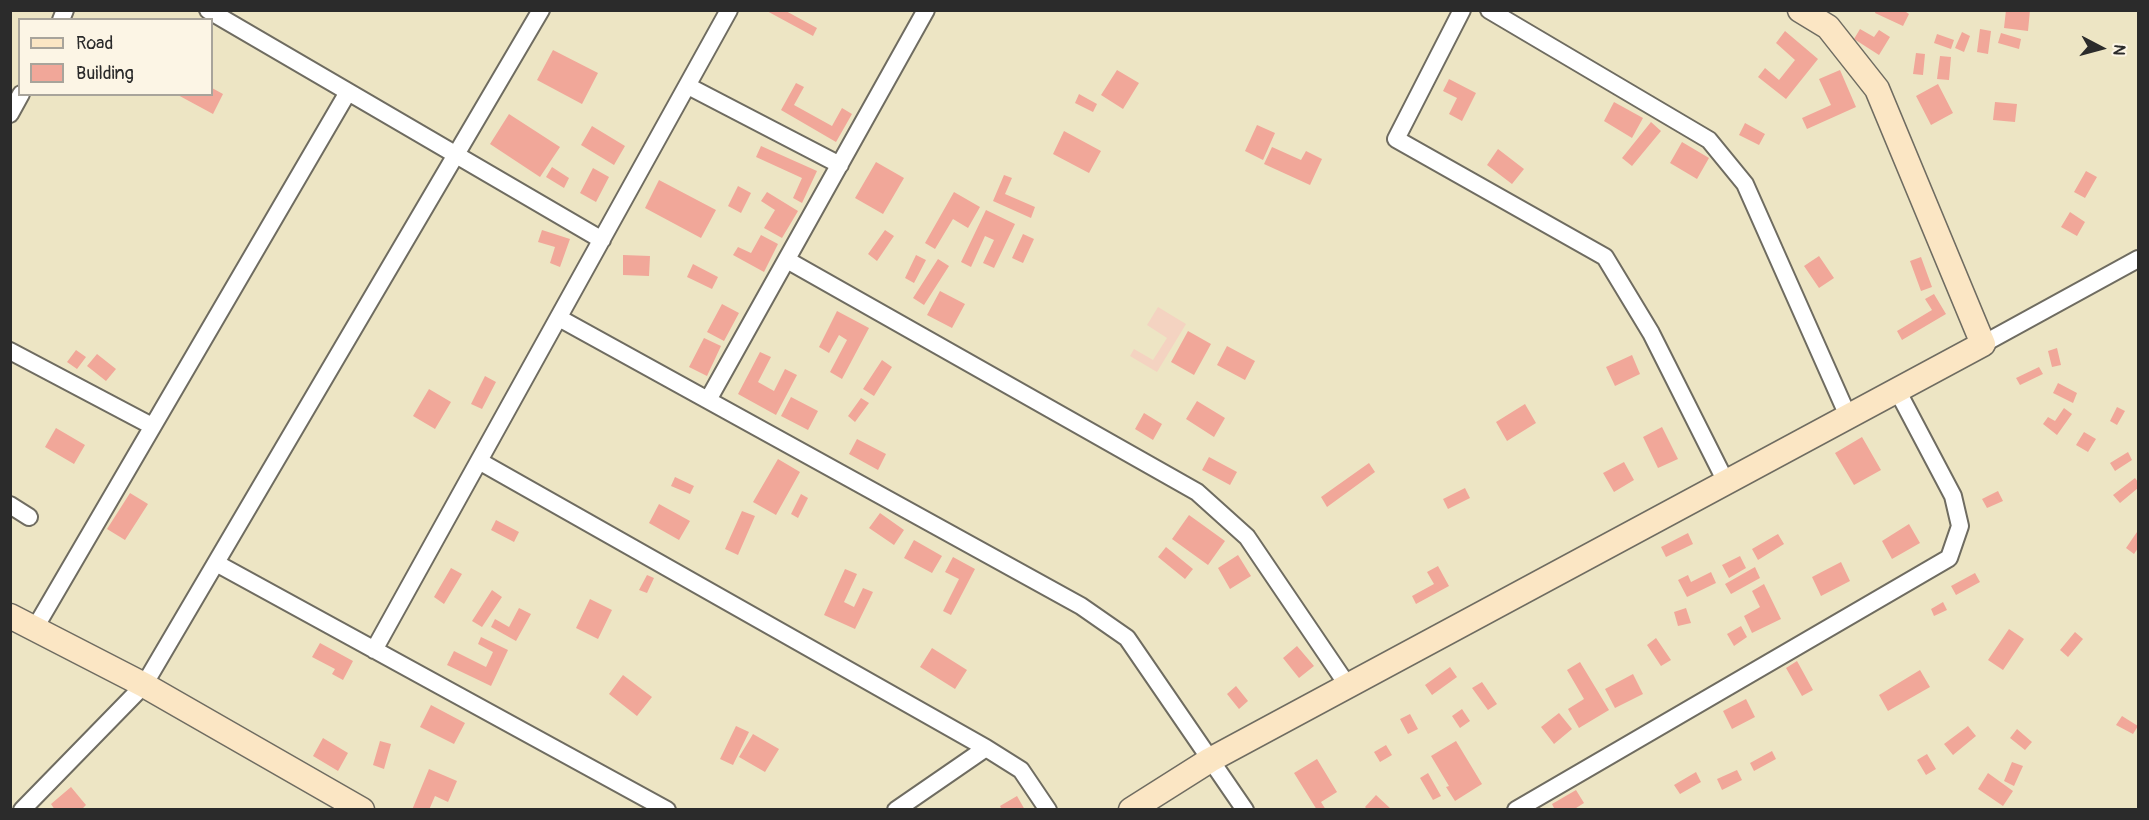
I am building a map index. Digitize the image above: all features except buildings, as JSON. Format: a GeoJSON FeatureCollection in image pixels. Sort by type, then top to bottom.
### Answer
{"type":"FeatureCollection","features":[{"type":"Feature","properties":{"kind":"street"},"geometry":{"type":"LineString","coordinates":[[208,10],[602,240]]}},
{"type":"Feature","properties":{"kind":"street"},"geometry":{"type":"LineString","coordinates":[[374,650],[729,10]]}},
{"type":"Feature","properties":{"kind":"street"},"geometry":{"type":"LineString","coordinates":[[708,400],[926,10]]}},
{"type":"Feature","properties":{"kind":"street"},"geometry":{"type":"LineString","coordinates":[[1462,10],[1396,139],[1605,257],[1651,333],[1726,482]]}},
{"type":"Feature","properties":{"kind":"street"},"geometry":{"type":"LineString","coordinates":[[1489,10],[1709,140],[1745,184],[1848,416]]}},
{"type":"Feature","properties":{"kind":"street"},"geometry":{"type":"LineString","coordinates":[[1800,10],[1828,27],[1877,89],[1983,344]]}},
{"type":"Feature","properties":{"kind":"street"},"geometry":{"type":"LineString","coordinates":[[22,810],[144,685],[456,155],[537,12]]}},
{"type":"Feature","properties":{"kind":"street"},"geometry":{"type":"LineString","coordinates":[[688,86],[840,165]]}},
{"type":"Feature","properties":{"kind":"street"},"geometry":{"type":"LineString","coordinates":[[34,628],[348,92]]}},
{"type":"Feature","properties":{"kind":"street"},"geometry":{"type":"LineString","coordinates":[[10,114],[20,96]]}},
{"type":"Feature","properties":{"kind":"street"},"geometry":{"type":"LineString","coordinates":[[1131,810],[1210,760],[2139,259]]}},
{"type":"Feature","properties":{"kind":"street"},"geometry":{"type":"LineString","coordinates":[[787,260],[1197,492],[1247,537],[1348,686]]}},
{"type":"Feature","properties":{"kind":"street"},"geometry":{"type":"LineString","coordinates":[[559,318],[1082,606],[1127,638],[1245,810]]}},
{"type":"Feature","properties":{"kind":"street"},"geometry":{"type":"LineString","coordinates":[[10,351],[152,426]]}},
{"type":"Feature","properties":{"kind":"street"},"geometry":{"type":"LineString","coordinates":[[1516,810],[1949,558],[1960,526],[1953,496],[1897,390]]}},
{"type":"Feature","properties":{"kind":"street"},"geometry":{"type":"LineString","coordinates":[[479,461],[986,748],[1021,770],[1048,810]]}},
{"type":"Feature","properties":{"kind":"street"},"geometry":{"type":"LineString","coordinates":[[10,506],[29,517]]}},
{"type":"Feature","properties":{"kind":"street"},"geometry":{"type":"LineString","coordinates":[[216,563],[667,810]]}},
{"type":"Feature","properties":{"kind":"street"},"geometry":{"type":"LineString","coordinates":[[10,616],[144,685],[362,810]]}},
{"type":"Feature","properties":{"kind":"street"},"geometry":{"type":"LineString","coordinates":[[896,810],[986,748]]}},
{"type":"Feature","properties":{"kind":"shaded area"},"geometry":{"type":"Polygon","coordinates":[[[1158,307],[1186,324],[1157,372],[1130,356],[1134,349],[1153,360],[1167,338],[1147,325],[1158,307]]]}}]}
